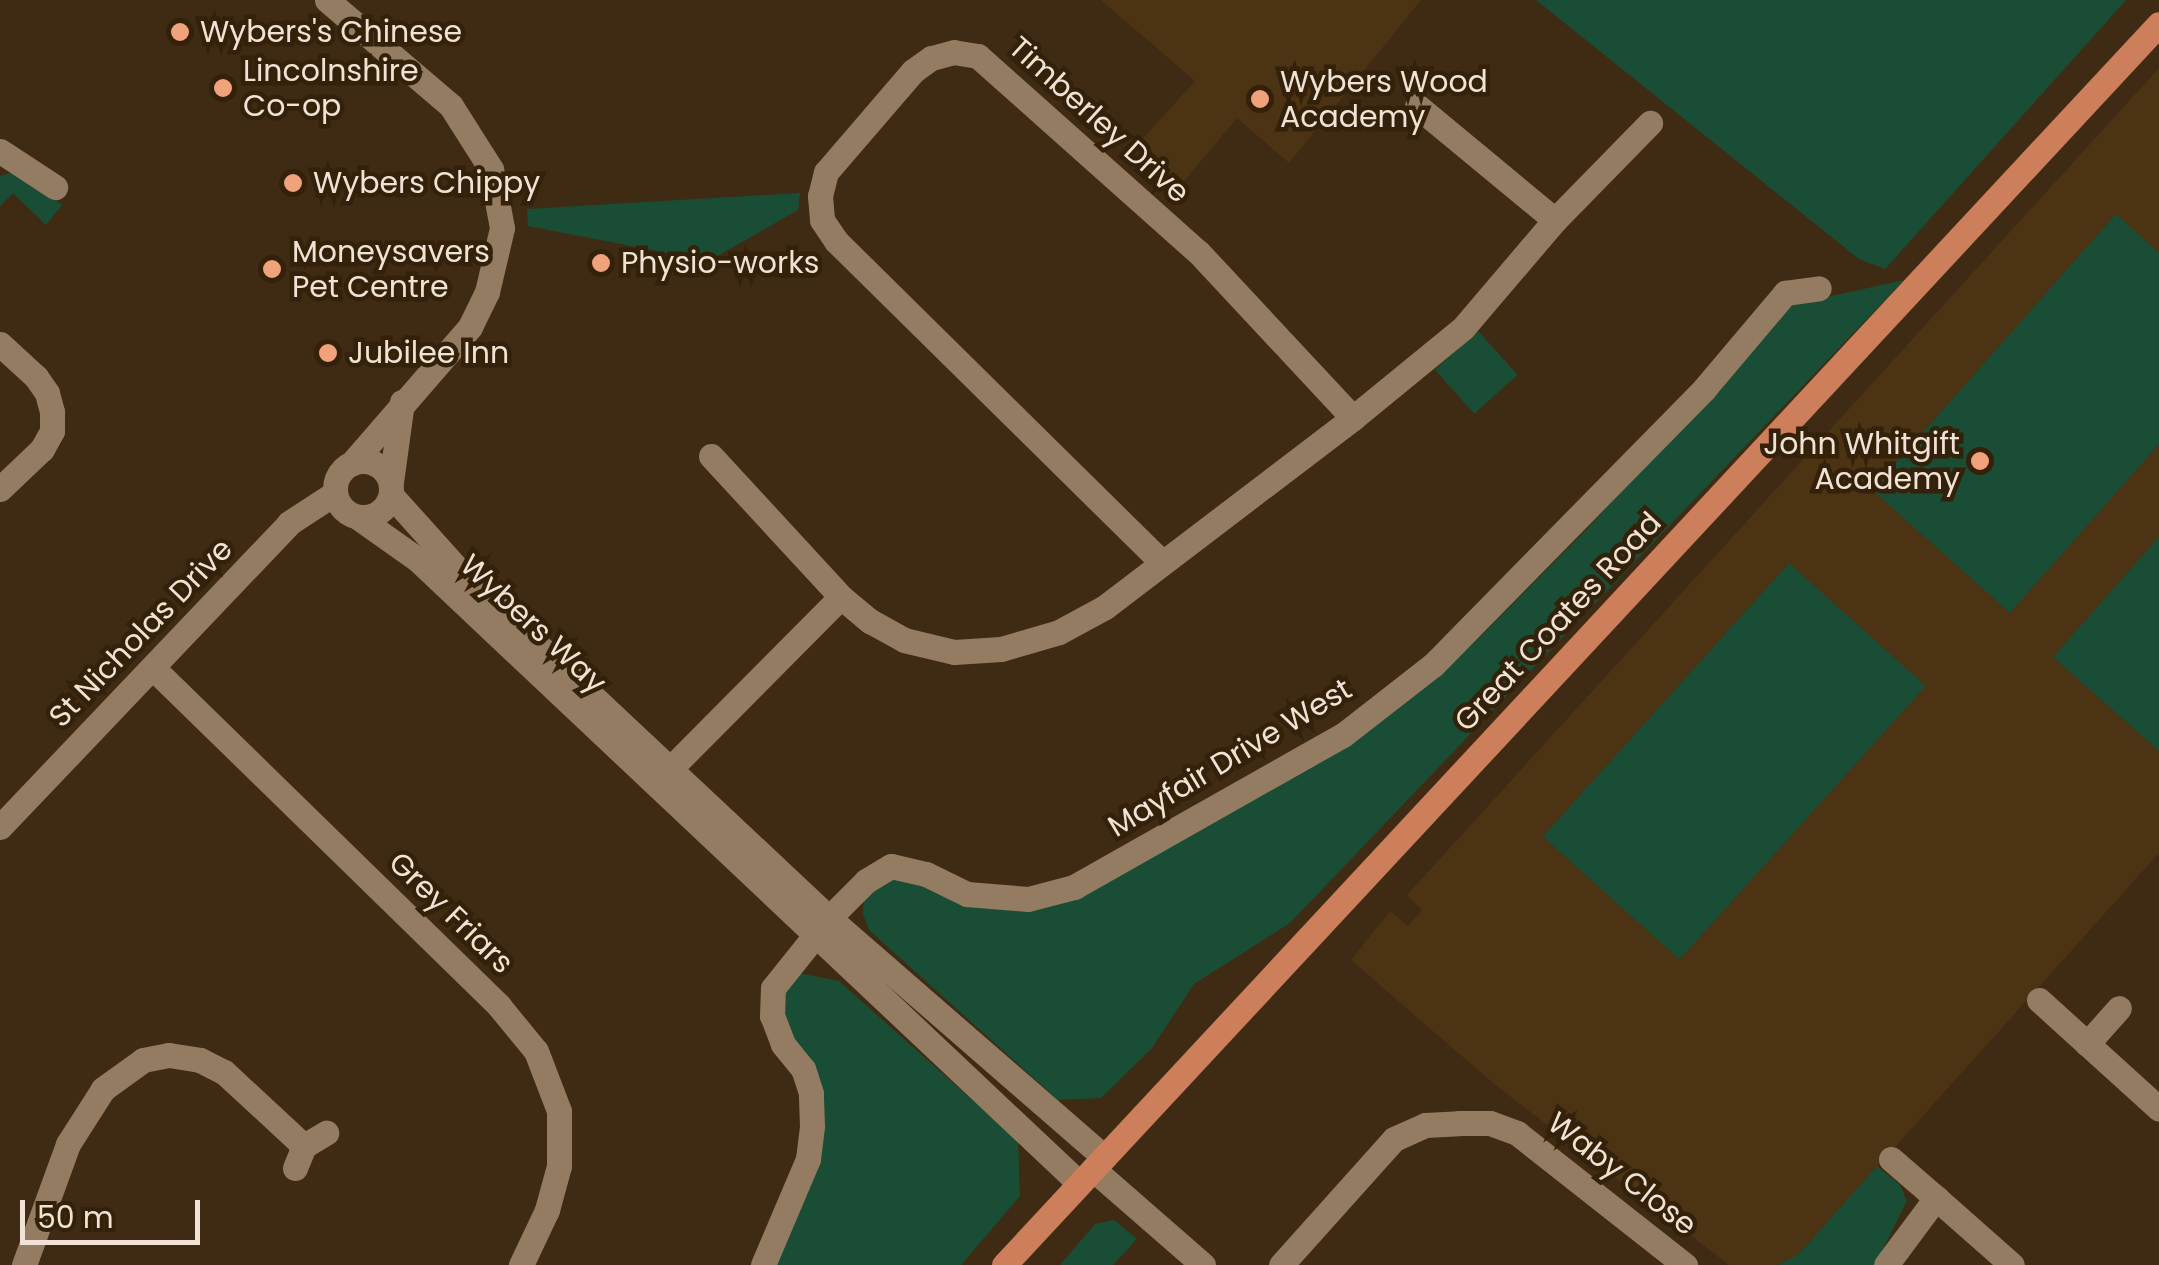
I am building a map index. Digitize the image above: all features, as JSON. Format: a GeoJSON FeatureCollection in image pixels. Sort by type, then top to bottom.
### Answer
{"type":"FeatureCollection","features":[{"type":"Feature","properties":{"kind":"main road","name":"Great Coates Road"},"geometry":{"type":"LineString","coordinates":[[1004,1265],[2159,24]]}},
{"type":"Feature","properties":{"kind":"street"},"geometry":{"type":"LineString","coordinates":[[327,0],[451,106],[491,169],[501,214],[497,259],[470,327],[402,402],[352,463],[342,470],[335,493],[342,510],[359,518],[379,513],[391,489],[402,402]]}},
{"type":"Feature","properties":{"kind":"street","name":"Timberley Drive"},"geometry":{"type":"LineString","coordinates":[[1162,561],[836,241],[822,220],[820,196],[826,172],[913,72],[931,58],[954,52],[978,56],[1199,253],[1352,418]]}},
{"type":"Feature","properties":{"kind":"street"},"geometry":{"type":"LineString","coordinates":[[1417,106],[1555,220]]}},
{"type":"Feature","properties":{"kind":"street"},"geometry":{"type":"LineString","coordinates":[[711,456],[841,597],[870,621],[904,640],[954,652],[1001,649],[1059,632],[1105,607],[1463,328],[1555,220],[1650,123]]}},
{"type":"Feature","properties":{"kind":"street"},"geometry":{"type":"LineString","coordinates":[[0,152],[54,186]]}},
{"type":"Feature","properties":{"kind":"street","name":"Mayfair Drive West"},"geometry":{"type":"LineString","coordinates":[[822,928],[866,881],[891,866],[926,874],[967,894],[1028,899],[1074,887],[1343,735],[1433,666],[1704,388],[1785,293],[1819,288]]}},
{"type":"Feature","properties":{"kind":"street"},"geometry":{"type":"LineString","coordinates":[[0,344],[48,393],[52,412],[52,431],[42,448],[0,489]]}},
{"type":"Feature","properties":{"kind":"street"},"geometry":{"type":"LineString","coordinates":[[352,463],[376,464],[391,489]]}},
{"type":"Feature","properties":{"kind":"street","name":"Wybers Way"},"geometry":{"type":"LineString","coordinates":[[391,489],[462,574],[663,776],[822,928],[1092,1169]]}},
{"type":"Feature","properties":{"kind":"street","name":"St Nicholas Drive"},"geometry":{"type":"LineString","coordinates":[[0,827],[289,523],[335,493]]}},
{"type":"Feature","properties":{"kind":"street","name":"Wybers Way"},"geometry":{"type":"LineString","coordinates":[[359,518],[416,559],[663,776]]}},
{"type":"Feature","properties":{"kind":"street"},"geometry":{"type":"LineString","coordinates":[[663,776],[841,597]]}},
{"type":"Feature","properties":{"kind":"street","name":"Grey Friars"},"geometry":{"type":"LineString","coordinates":[[154,668],[499,1006],[536,1051],[558,1112],[559,1166],[547,1210],[521,1265]]}},
{"type":"Feature","properties":{"kind":"street"},"geometry":{"type":"LineString","coordinates":[[763,1265],[808,1159],[812,1126],[811,1094],[803,1069],[783,1044],[772,1016],[773,988],[822,928]]}},
{"type":"Feature","properties":{"kind":"street","name":"Wybers Way"},"geometry":{"type":"LineString","coordinates":[[822,928],[1092,1169]]}},
{"type":"Feature","properties":{"kind":"street"},"geometry":{"type":"LineString","coordinates":[[2039,1000],[2159,1110]]}},
{"type":"Feature","properties":{"kind":"street"},"geometry":{"type":"LineString","coordinates":[[2087,1044],[2119,1008]]}},
{"type":"Feature","properties":{"kind":"street"},"geometry":{"type":"LineString","coordinates":[[24,1265],[68,1144],[103,1088],[143,1060],[169,1056],[200,1060],[224,1072],[299,1157],[326,1133]]}},
{"type":"Feature","properties":{"kind":"street","name":"Waby Close"},"geometry":{"type":"LineString","coordinates":[[1281,1265],[1394,1139],[1426,1125],[1490,1123],[1518,1133],[1685,1265]]}},
{"type":"Feature","properties":{"kind":"street"},"geometry":{"type":"LineString","coordinates":[[1892,1160],[2012,1265]]}},
{"type":"Feature","properties":{"kind":"street"},"geometry":{"type":"LineString","coordinates":[[1092,1169],[1204,1265]]}},
{"type":"Feature","properties":{"kind":"street"},"geometry":{"type":"LineString","coordinates":[[1886,1265],[1936,1198]]}},
{"type":"Feature","properties":{"kind":"shaded area","name":"Wybers Wood Academy"},"geometry":{"type":"Polygon","coordinates":[[[1101,0],[1421,0],[1289,163],[1237,118],[1179,187],[1136,146],[1195,81],[1101,0]]]}},
{"type":"Feature","properties":{"kind":"shaded area","name":"John Whitgift Academy"},"geometry":{"type":"Polygon","coordinates":[[[2159,68],[2159,853],[1799,1254],[1777,1265],[1729,1265],[1494,1084],[1351,960],[1390,911],[1408,926],[1422,910],[1407,895],[2159,68]]]}},
{"type":"Feature","properties":{"kind":"green space"},"geometry":{"type":"Polygon","coordinates":[[[1536,0],[2126,0],[1885,269],[1859,259],[1536,0]]]}},
{"type":"Feature","properties":{"kind":"green space"},"geometry":{"type":"Polygon","coordinates":[[[14,172],[62,205],[46,225],[13,193],[0,206],[0,176],[14,172]]]}},
{"type":"Feature","properties":{"kind":"green space"},"geometry":{"type":"Polygon","coordinates":[[[800,193],[798,210],[709,261],[528,226],[527,209],[800,193]]]}},
{"type":"Feature","properties":{"kind":"green space"},"geometry":{"type":"Polygon","coordinates":[[[2116,214],[2159,253],[2159,444],[2010,613],[1872,490],[2116,214]]]}},
{"type":"Feature","properties":{"kind":"green space"},"geometry":{"type":"Polygon","coordinates":[[[1904,280],[1290,923],[1194,984],[1152,1048],[1101,1098],[1058,1100],[869,930],[863,914],[864,895],[882,876],[1031,904],[1430,679],[1473,644],[1586,530],[1791,305],[1904,280]]]}},
{"type":"Feature","properties":{"kind":"green space"},"geometry":{"type":"Polygon","coordinates":[[[1478,331],[1517,375],[1474,414],[1435,370],[1478,331]]]}},
{"type":"Feature","properties":{"kind":"green space"},"geometry":{"type":"Polygon","coordinates":[[[2159,537],[2159,751],[2053,657],[2159,537]]]}},
{"type":"Feature","properties":{"kind":"green space"},"geometry":{"type":"Polygon","coordinates":[[[1789,563],[1926,686],[1679,960],[1543,836],[1789,563]]]}},
{"type":"Feature","properties":{"kind":"green space"},"geometry":{"type":"Polygon","coordinates":[[[798,973],[839,981],[1018,1141],[1020,1196],[961,1265],[777,1265],[822,1145],[817,1091],[784,1031],[784,982],[798,973]]]}},
{"type":"Feature","properties":{"kind":"green space"},"geometry":{"type":"Polygon","coordinates":[[[1877,1166],[1900,1185],[1907,1201],[1875,1265],[1777,1265],[1799,1254],[1877,1166]]]}},
{"type":"Feature","properties":{"kind":"green space"},"geometry":{"type":"Polygon","coordinates":[[[1114,1220],[1137,1239],[1113,1265],[1060,1265],[1095,1224],[1114,1220]]]}},
{"type":"Feature","properties":{"kind":"place","name":"Wybers's Chinese"},"geometry":{"type":"Point","coordinates":[180,32]}},
{"type":"Feature","properties":{"kind":"place","name":"Lincolnshire Co-op"},"geometry":{"type":"Point","coordinates":[223,88]}},
{"type":"Feature","properties":{"kind":"place","name":"Wybers Wood Academy"},"geometry":{"type":"Point","coordinates":[1260,99]}},
{"type":"Feature","properties":{"kind":"place","name":"Wybers Chippy"},"geometry":{"type":"Point","coordinates":[293,183]}},
{"type":"Feature","properties":{"kind":"place","name":"Physio-works"},"geometry":{"type":"Point","coordinates":[601,263]}},
{"type":"Feature","properties":{"kind":"place","name":"Moneysavers Pet Centre"},"geometry":{"type":"Point","coordinates":[272,269]}},
{"type":"Feature","properties":{"kind":"place","name":"Jubilee Inn"},"geometry":{"type":"Point","coordinates":[328,353]}},
{"type":"Feature","properties":{"kind":"place","name":"John Whitgift Academy"},"geometry":{"type":"Point","coordinates":[1980,461]}}]}
